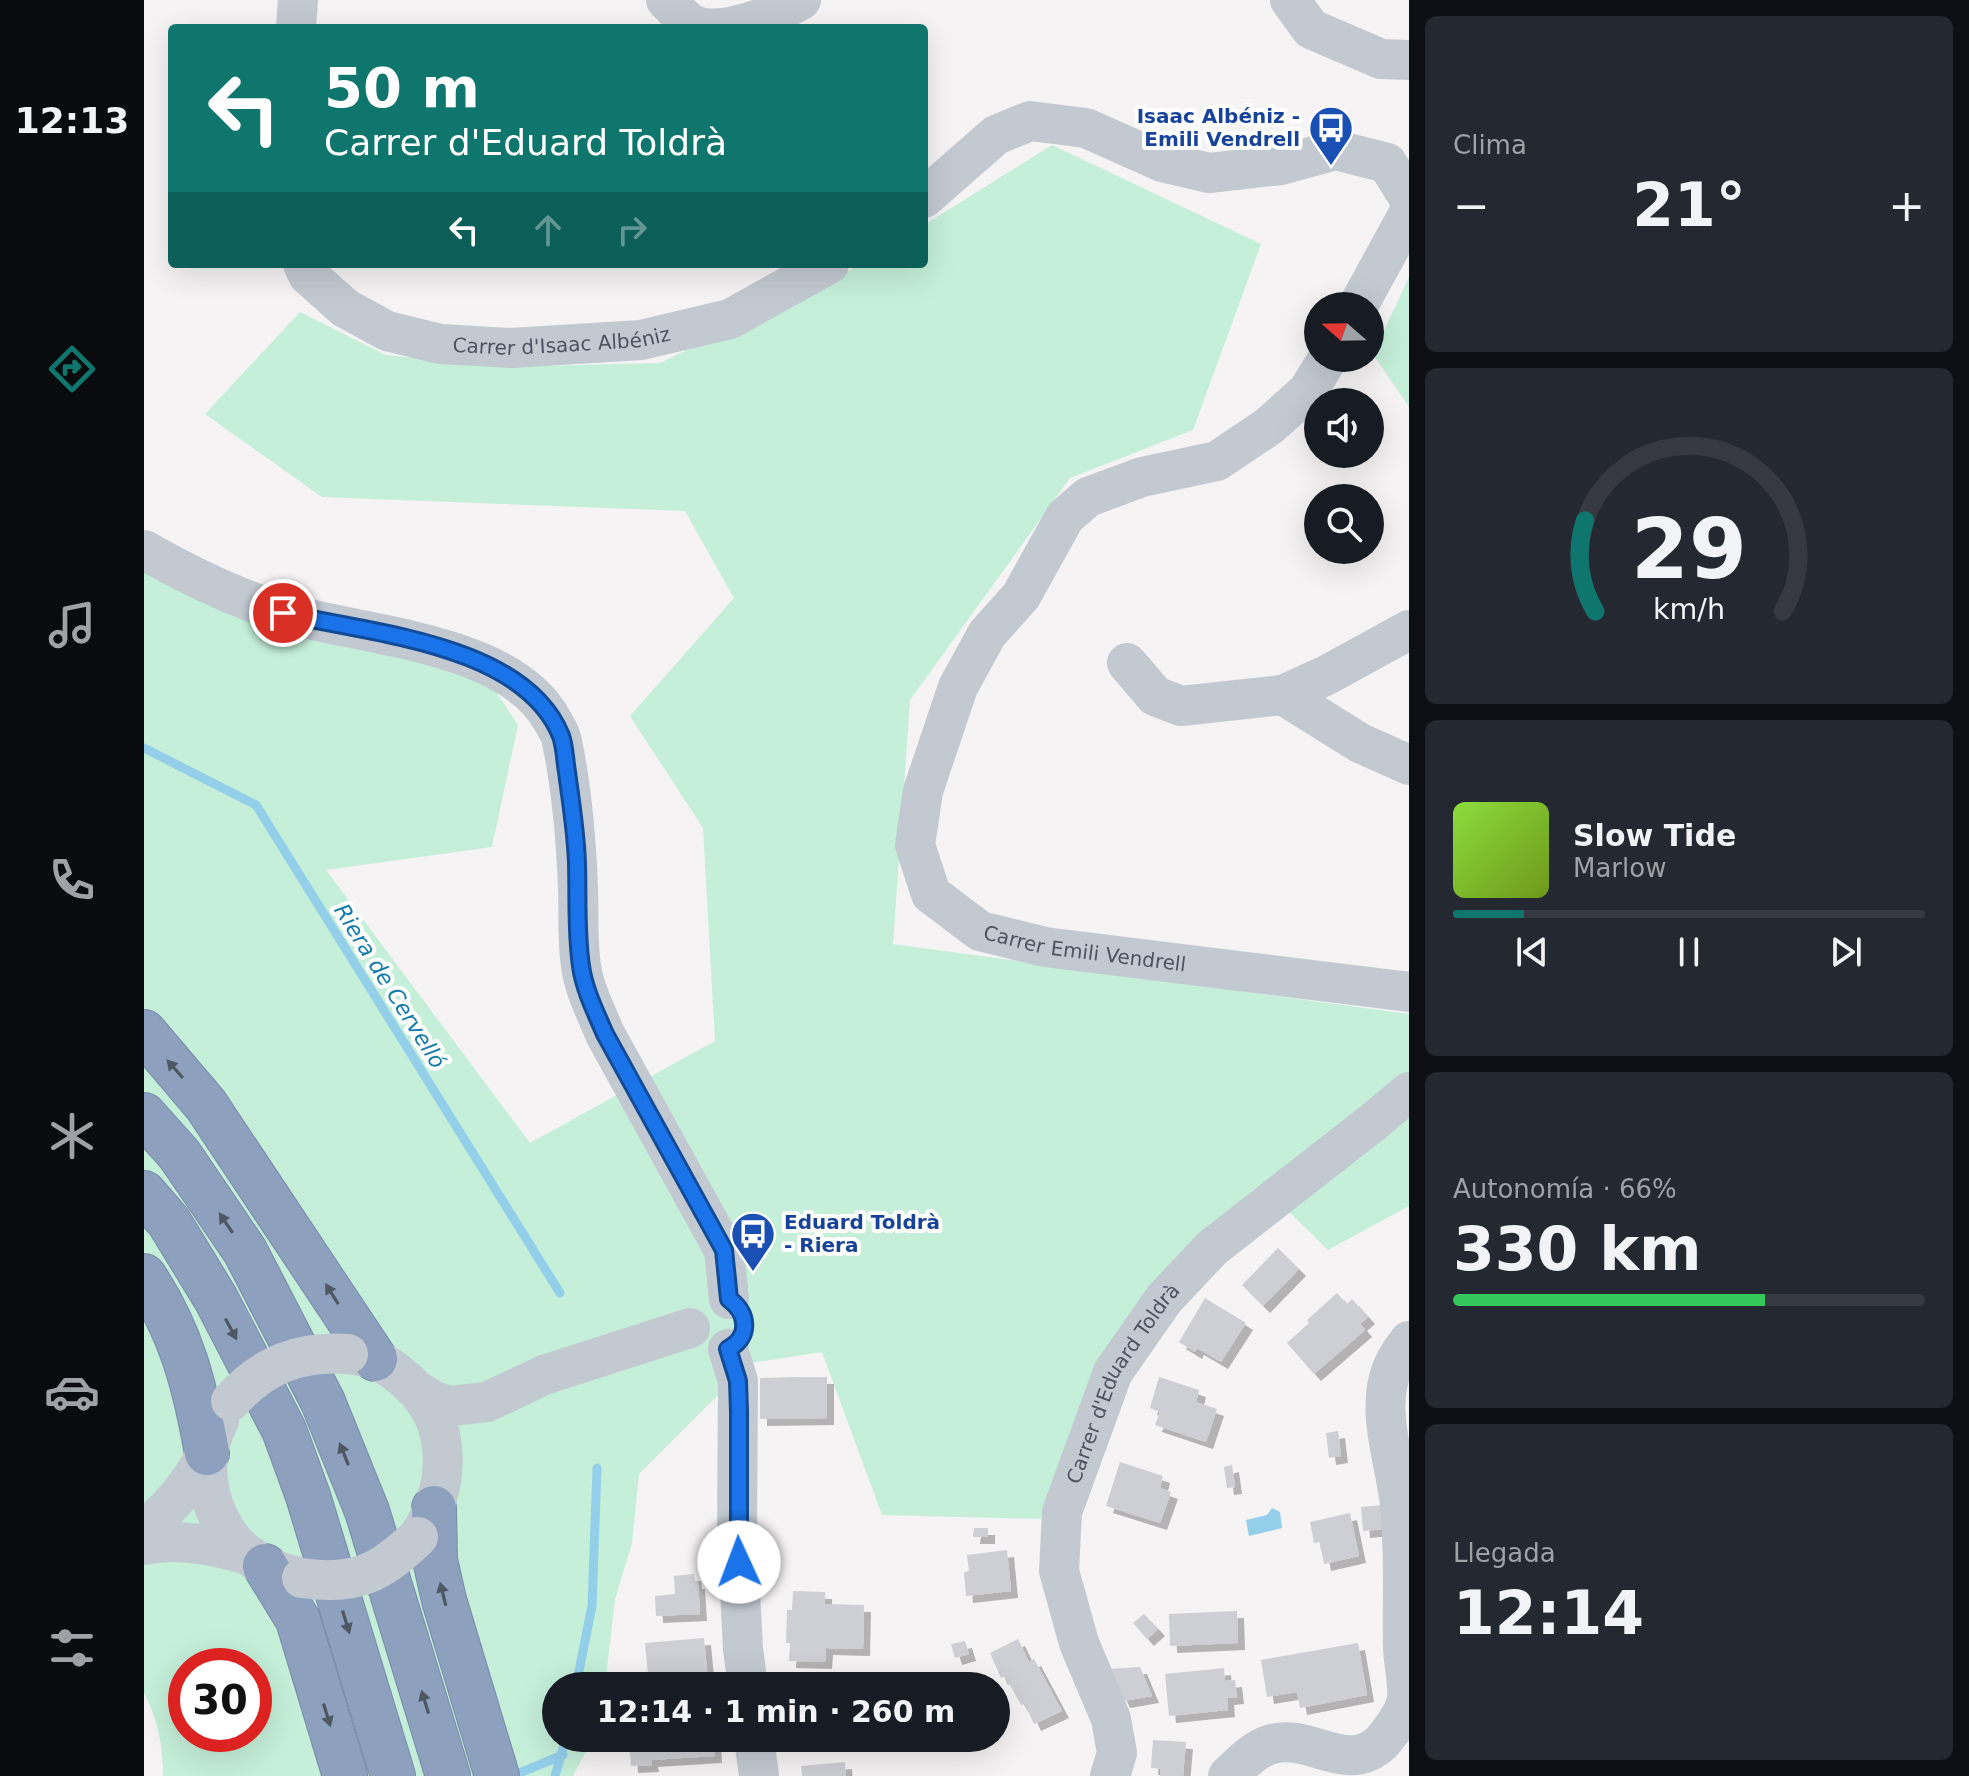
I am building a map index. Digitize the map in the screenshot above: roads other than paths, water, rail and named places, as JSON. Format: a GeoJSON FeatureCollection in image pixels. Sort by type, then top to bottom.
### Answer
{"type":"FeatureCollection","features":[{"type":"Feature","properties":{"kind":"highway"},"geometry":{"type":"LineString","coordinates":[[144,1032],[206,1105],[361,1357]]}},
{"type":"Feature","properties":{"kind":"highway"},"geometry":{"type":"LineString","coordinates":[[144,1115],[179,1154],[245,1251],[323,1402],[367,1511],[448,1776]]}},
{"type":"Feature","properties":{"kind":"highway"},"geometry":{"type":"LineString","coordinates":[[144,1193],[169,1222],[216,1299],[284,1430],[308,1496],[393,1776]]}},
{"type":"Feature","properties":{"kind":"highway"},"geometry":{"type":"LineString","coordinates":[[144,1276],[170,1318],[181,1343],[207,1453]]}},
{"type":"Feature","properties":{"kind":"highway"},"geometry":{"type":"LineString","coordinates":[[426,1523],[444,1600],[497,1776]]}},
{"type":"Feature","properties":{"kind":"highway"},"geometry":{"type":"LineString","coordinates":[[273,1567],[298,1620],[345,1776]]}},
{"type":"Feature","properties":{"kind":"street"},"geometry":{"type":"LineString","coordinates":[[296,24],[298,0]]}},
{"type":"Feature","properties":{"kind":"street"},"geometry":{"type":"LineString","coordinates":[[666,0],[693,24]]}},
{"type":"Feature","properties":{"kind":"street"},"geometry":{"type":"LineString","coordinates":[[743,24],[801,0]]}},
{"type":"Feature","properties":{"kind":"street"},"geometry":{"type":"LineString","coordinates":[[1290,0],[1311,29],[1381,59],[1409,60]]}},
{"type":"Feature","properties":{"kind":"street"},"geometry":{"type":"LineString","coordinates":[[928,194],[996,135],[1030,121],[1086,128],[1162,162],[1209,173],[1281,165],[1336,150],[1387,163],[1409,198]]}},
{"type":"Feature","properties":{"kind":"street"},"geometry":{"type":"LineString","coordinates":[[1366,292],[1409,213]]}},
{"type":"Feature","properties":{"kind":"street","name":"Carrer d'Isaac Albéniz"},"geometry":{"type":"LineString","coordinates":[[305,268],[308,275],[345,308],[387,331],[440,344],[511,348],[641,340],[730,319],[822,268]]}},
{"type":"Feature","properties":{"kind":"street","name":"Carrer Emili Vendrell"},"geometry":{"type":"LineString","coordinates":[[1320,372],[1308,391],[1269,426],[1217,461],[1142,477],[1088,497],[1065,517],[1021,596],[987,634],[958,687],[923,791],[915,845],[931,894],[980,931],[1045,947],[1409,992]]}},
{"type":"Feature","properties":{"kind":"street"},"geometry":{"type":"LineString","coordinates":[[144,550],[195,578],[283,613],[418,642],[461,655],[503,673],[532,695],[548,713],[562,738],[576,843],[581,967],[591,1001],[605,1034],[724,1250],[729,1299]]}},
{"type":"Feature","properties":{"kind":"street"},"geometry":{"type":"LineString","coordinates":[[1127,663],[1155,696],[1181,706],[1283,695],[1409,630]]}},
{"type":"Feature","properties":{"kind":"street"},"geometry":{"type":"LineString","coordinates":[[1283,695],[1360,743],[1409,765]]}},
{"type":"Feature","properties":{"kind":"street","name":"Carrer d'Eduard Toldrà"},"geometry":{"type":"LineString","coordinates":[[1110,1776],[1117,1753],[1111,1719],[1079,1643],[1059,1571],[1062,1512],[1113,1372],[1164,1299],[1212,1248],[1409,1092]]}},
{"type":"Feature","properties":{"kind":"street"},"geometry":{"type":"LineString","coordinates":[[719,1297],[729,1299],[738,1306],[745,1323],[741,1339],[719,1352],[706,1349],[698,1343],[690,1328],[695,1309],[703,1302],[719,1297]]}},
{"type":"Feature","properties":{"kind":"street"},"geometry":{"type":"LineString","coordinates":[[144,1529],[165,1513],[182,1494],[207,1453],[214,1430],[231,1401],[258,1375],[280,1362],[325,1352],[361,1357],[394,1370],[419,1392],[441,1403],[467,1406],[487,1402],[544,1375],[690,1328]]}},
{"type":"Feature","properties":{"kind":"street"},"geometry":{"type":"LineString","coordinates":[[1228,1776],[1252,1754],[1273,1743],[1291,1743],[1341,1758],[1364,1755],[1380,1744],[1408,1701],[1403,1647],[1404,1557],[1400,1502],[1386,1405],[1389,1377],[1409,1341]]}},
{"type":"Feature","properties":{"kind":"street"},"geometry":{"type":"LineString","coordinates":[[728,1349],[738,1381],[737,1532],[746,1672]]}},
{"type":"Feature","properties":{"kind":"street"},"geometry":{"type":"LineString","coordinates":[[144,1545],[182,1542],[221,1547],[273,1567],[326,1581],[353,1579],[389,1562],[426,1523],[442,1487],[444,1461],[440,1438],[419,1392]]}},
{"type":"Feature","properties":{"kind":"street"},"geometry":{"type":"LineString","coordinates":[[444,1461],[482,1415],[509,1393]]}},
{"type":"Feature","properties":{"kind":"street"},"geometry":{"type":"LineString","coordinates":[[207,1453],[208,1482],[214,1510],[230,1534],[273,1567]]}},
{"type":"Feature","properties":{"kind":"street"},"geometry":{"type":"LineString","coordinates":[[756,1752],[759,1776]]}},
{"type":"Feature","properties":{"kind":"water"},"geometry":{"type":"Polygon","coordinates":[[[1272,1508],[1280,1512],[1282,1528],[1249,1536],[1246,1520],[1267,1515],[1272,1508]]]}},
{"type":"Feature","properties":{"kind":"waterway","name":"Riera de Cervelló"},"geometry":{"type":"LineString","coordinates":[[144,748],[256,805],[560,1293]]}},
{"type":"Feature","properties":{"kind":"waterway"},"geometry":{"type":"LineString","coordinates":[[579,1672],[592,1606],[597,1468]]}},
{"type":"Feature","properties":{"kind":"waterway"},"geometry":{"type":"LineString","coordinates":[[555,1776],[562,1752]]}},
{"type":"Feature","properties":{"kind":"waterway"},"geometry":{"type":"LineString","coordinates":[[512,1776],[563,1755]]}},
{"type":"Feature","properties":{"kind":"place","name":"Isaac Albéniz - Emili Vendrell"},"geometry":{"type":"Point","coordinates":[1331,167]}},
{"type":"Feature","properties":{"kind":"place","name":"Eduard Toldrà - Riera"},"geometry":{"type":"Point","coordinates":[753,1273]}}]}
